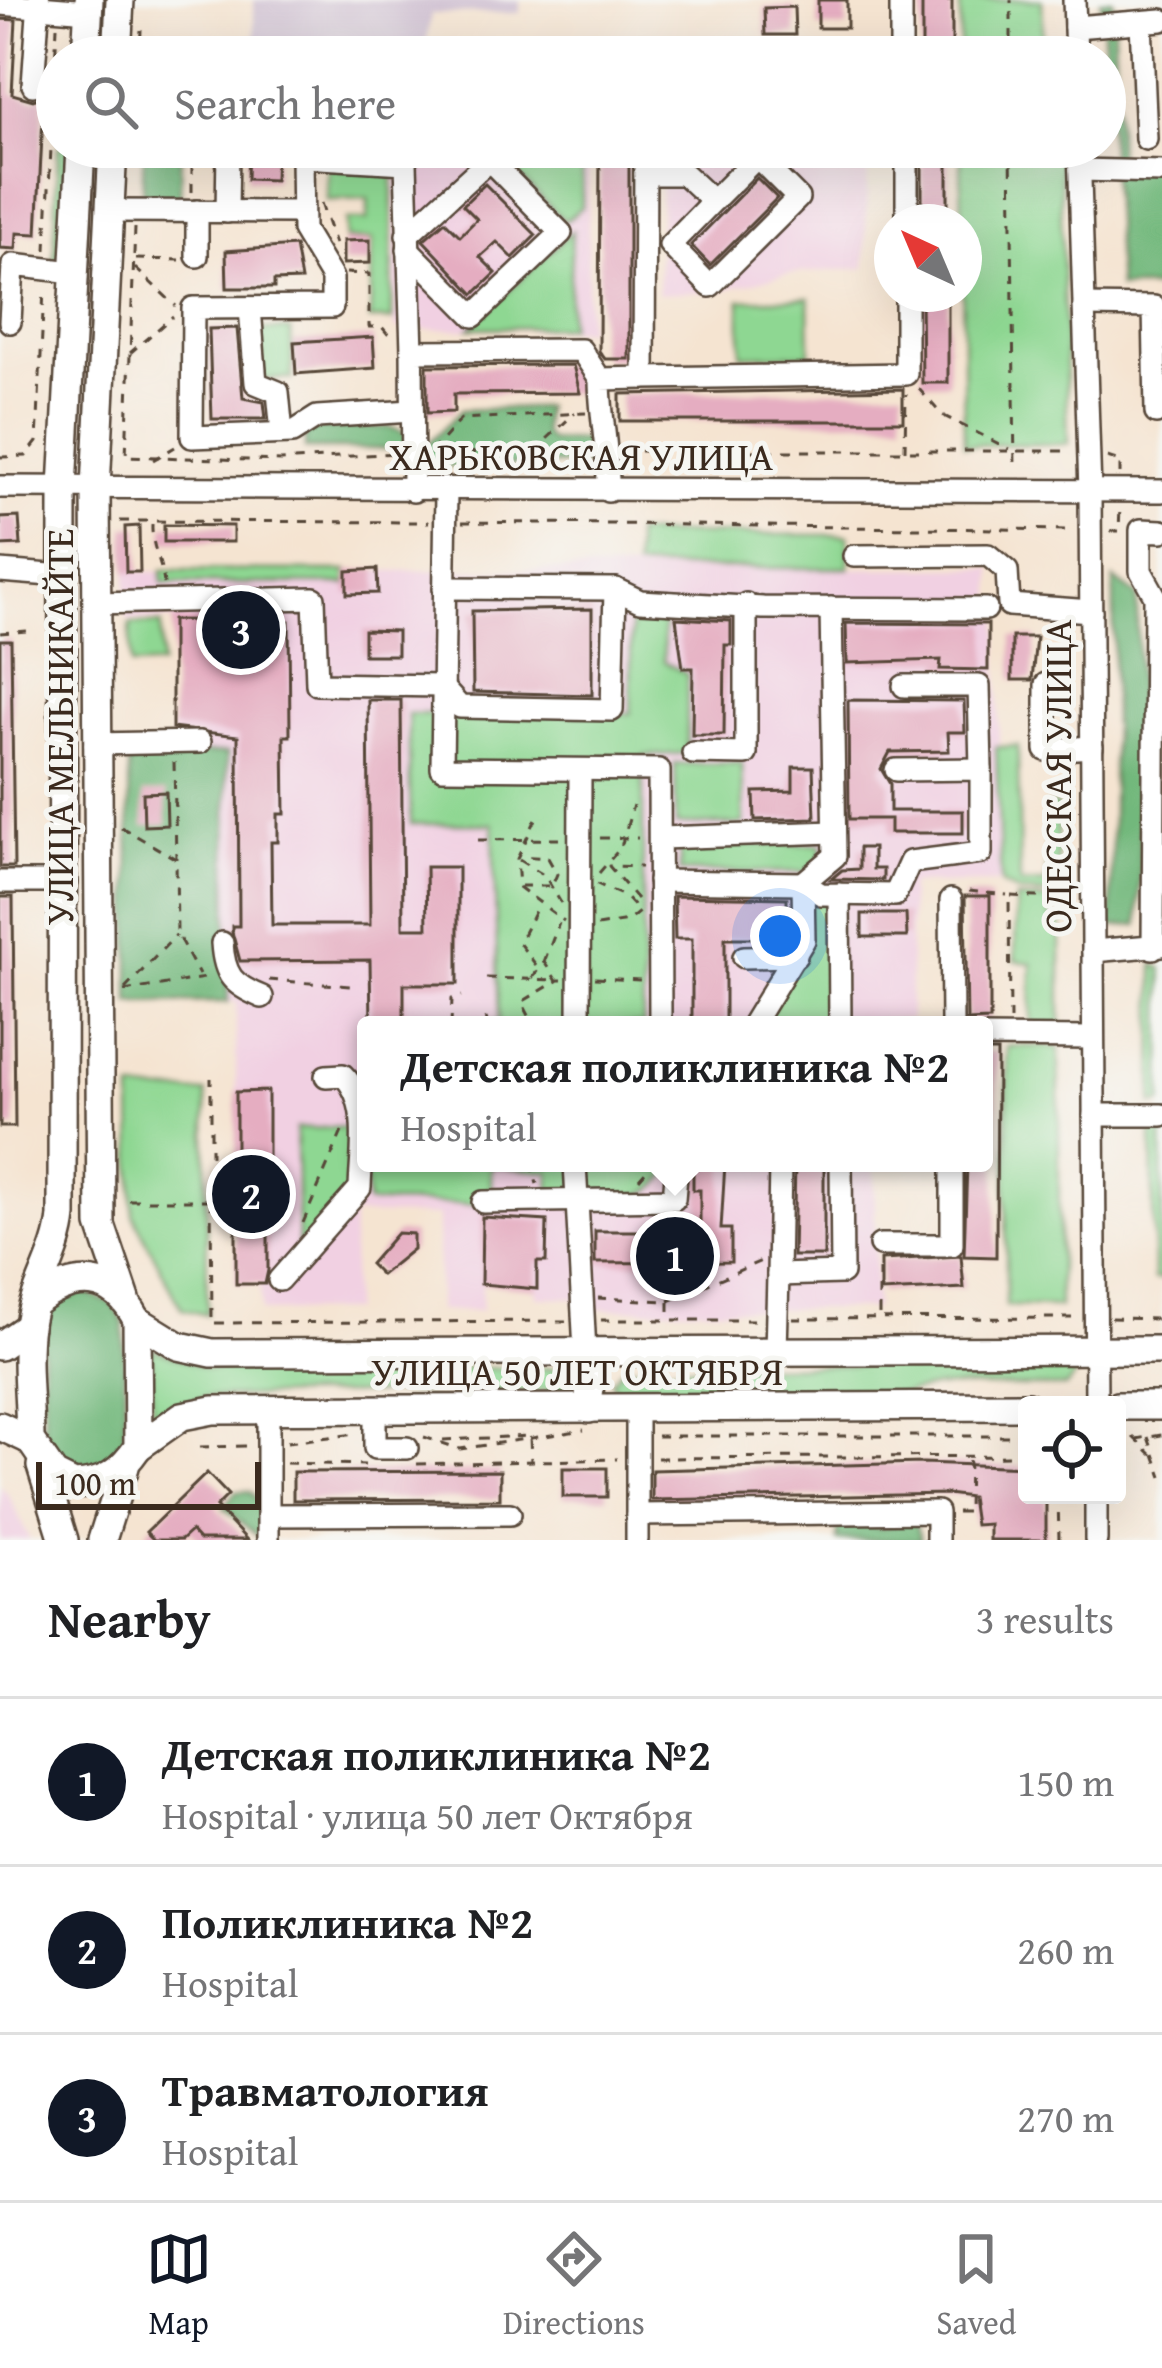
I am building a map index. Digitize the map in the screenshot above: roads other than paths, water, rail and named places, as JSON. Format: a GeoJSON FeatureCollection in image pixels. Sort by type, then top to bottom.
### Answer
{"type":"FeatureCollection","features":[{"type":"Feature","properties":{"kind":"main road"},"geometry":{"type":"LineString","coordinates":[[118,36],[120,0]]}},
{"type":"Feature","properties":{"kind":"main road"},"geometry":{"type":"LineString","coordinates":[[87,36],[89,6]]}},
{"type":"Feature","properties":{"kind":"main road","name":"УЛИЦА МЕЛЬНИКАЙТЕ"},"geometry":{"type":"LineString","coordinates":[[33,1449],[32,1315],[62,1216],[66,882],[59,270],[77,168]]}},
{"type":"Feature","properties":{"kind":"main road","name":"УЛИЦА МЕЛЬНИКАЙТЕ"},"geometry":{"type":"LineString","coordinates":[[116,168],[123,211],[96,488],[94,744],[101,1225],[133,1311],[133,1455]]}},
{"type":"Feature","properties":{"kind":"main road"},"geometry":{"type":"LineString","coordinates":[[64,684],[95,685]]}},
{"type":"Feature","properties":{"kind":"main road","name":"УЛИЦА 50 ЛЕТ ОКТЯБРЯ"},"geometry":{"type":"LineString","coordinates":[[32,1315],[73,1281],[97,1281],[179,1346],[212,1353],[1162,1350]]}},
{"type":"Feature","properties":{"kind":"main road"},"geometry":{"type":"LineString","coordinates":[[0,1346],[32,1315]]}},
{"type":"Feature","properties":{"kind":"main road"},"geometry":{"type":"LineString","coordinates":[[588,1352],[590,1419]]}},
{"type":"Feature","properties":{"kind":"main road"},"geometry":{"type":"LineString","coordinates":[[1126,1406],[1162,1406]]}},
{"type":"Feature","properties":{"kind":"main road","name":"УЛИЦА 50 ЛЕТ ОКТЯБРЯ"},"geometry":{"type":"LineString","coordinates":[[33,1449],[74,1485],[93,1484],[182,1416],[268,1410],[590,1419],[637,1434],[1018,1407]]}},
{"type":"Feature","properties":{"kind":"main road"},"geometry":{"type":"LineString","coordinates":[[0,1426],[33,1449],[64,1540]]}},
{"type":"Feature","properties":{"kind":"main road"},"geometry":{"type":"LineString","coordinates":[[101,1540],[133,1455]]}},
{"type":"Feature","properties":{"kind":"street"},"geometry":{"type":"LineString","coordinates":[[901,0],[901,36]]}},
{"type":"Feature","properties":{"kind":"street"},"geometry":{"type":"LineString","coordinates":[[1074,0],[1075,36]]}},
{"type":"Feature","properties":{"kind":"street"},"geometry":{"type":"LineString","coordinates":[[0,4],[89,6]]}},
{"type":"Feature","properties":{"kind":"street"},"geometry":{"type":"LineString","coordinates":[[40,36],[45,5]]}},
{"type":"Feature","properties":{"kind":"street"},"geometry":{"type":"LineString","coordinates":[[1075,27],[1151,21],[1146,139]]}},
{"type":"Feature","properties":{"kind":"street"},"geometry":{"type":"LineString","coordinates":[[33,85],[36,65]]}},
{"type":"Feature","properties":{"kind":"street"},"geometry":{"type":"LineString","coordinates":[[1126,166],[1162,172]]}},
{"type":"Feature","properties":{"kind":"street"},"geometry":{"type":"LineString","coordinates":[[227,212],[228,168]]}},
{"type":"Feature","properties":{"kind":"street"},"geometry":{"type":"LineString","coordinates":[[305,168],[311,207],[303,230],[332,278],[332,308],[193,308],[193,437],[282,433],[317,417],[412,411]]}},
{"type":"Feature","properties":{"kind":"street"},"geometry":{"type":"LineString","coordinates":[[406,168],[412,411],[422,453],[413,491]]}},
{"type":"Feature","properties":{"kind":"street"},"geometry":{"type":"LineString","coordinates":[[408,242],[481,168]]}},
{"type":"Feature","properties":{"kind":"street"},"geometry":{"type":"LineString","coordinates":[[408,242],[475,316],[561,232],[497,168]]}},
{"type":"Feature","properties":{"kind":"street"},"geometry":{"type":"LineString","coordinates":[[644,378],[645,168]]}},
{"type":"Feature","properties":{"kind":"street"},"geometry":{"type":"LineString","coordinates":[[746,168],[670,245],[710,286],[797,198],[768,168]]}},
{"type":"Feature","properties":{"kind":"street"},"geometry":{"type":"LineString","coordinates":[[907,168],[907,204]]}},
{"type":"Feature","properties":{"kind":"street","name":"ОДЕССКАЯ УЛИЦА"},"geometry":{"type":"LineString","coordinates":[[1079,168],[1090,492],[1096,1396]]}},
{"type":"Feature","properties":{"kind":"street"},"geometry":{"type":"LineString","coordinates":[[645,175],[684,174],[713,201]]}},
{"type":"Feature","properties":{"kind":"street"},"geometry":{"type":"LineString","coordinates":[[123,211],[311,207]]}},
{"type":"Feature","properties":{"kind":"street"},"geometry":{"type":"LineString","coordinates":[[194,212],[195,258]]}},
{"type":"Feature","properties":{"kind":"street"},"geometry":{"type":"LineString","coordinates":[[10,322],[7,265],[59,270]]}},
{"type":"Feature","properties":{"kind":"street"},"geometry":{"type":"LineString","coordinates":[[411,316],[444,285]]}},
{"type":"Feature","properties":{"kind":"street"},"geometry":{"type":"LineString","coordinates":[[1084,306],[1154,307],[1156,413]]}},
{"type":"Feature","properties":{"kind":"street"},"geometry":{"type":"LineString","coordinates":[[250,308],[256,383],[278,392],[282,433]]}},
{"type":"Feature","properties":{"kind":"street"},"geometry":{"type":"LineString","coordinates":[[600,379],[906,374],[906,312]]}},
{"type":"Feature","properties":{"kind":"street"},"geometry":{"type":"LineString","coordinates":[[412,351],[581,350],[600,379],[600,412],[609,451],[608,491]]}},
{"type":"Feature","properties":{"kind":"street","name":"ХАРЬКОВСКАЯ УЛИЦА"},"geometry":{"type":"LineString","coordinates":[[0,487],[1162,491]]}},
{"type":"Feature","properties":{"kind":"street"},"geometry":{"type":"LineString","coordinates":[[446,491],[442,768],[659,770],[660,1016]]}},
{"type":"Feature","properties":{"kind":"street"},"geometry":{"type":"LineString","coordinates":[[1093,951],[1159,950],[1159,596],[1141,571],[1141,530],[1162,531]]}},
{"type":"Feature","properties":{"kind":"street"},"geometry":{"type":"LineString","coordinates":[[854,556],[988,555],[1007,571],[1009,605],[1091,611]]}},
{"type":"Feature","properties":{"kind":"street"},"geometry":{"type":"LineString","coordinates":[[0,571],[63,576]]}},
{"type":"Feature","properties":{"kind":"street"},"geometry":{"type":"LineString","coordinates":[[444,588],[615,589],[640,601],[986,609]]}},
{"type":"Feature","properties":{"kind":"street"},"geometry":{"type":"LineString","coordinates":[[96,603],[314,598],[316,684],[441,686],[460,707],[612,710],[615,589]]}},
{"type":"Feature","properties":{"kind":"street"},"geometry":{"type":"LineString","coordinates":[[693,753],[746,754],[746,604]]}},
{"type":"Feature","properties":{"kind":"street"},"geometry":{"type":"LineString","coordinates":[[803,883],[835,856],[831,608]]}},
{"type":"Feature","properties":{"kind":"street"},"geometry":{"type":"LineString","coordinates":[[1046,684],[1046,750],[1092,747]]}},
{"type":"Feature","properties":{"kind":"street"},"geometry":{"type":"LineString","coordinates":[[660,874],[803,883],[821,894],[895,895],[910,862],[981,853],[979,686],[904,686]]}},
{"type":"Feature","properties":{"kind":"street"},"geometry":{"type":"LineString","coordinates":[[94,744],[200,742]]}},
{"type":"Feature","properties":{"kind":"street"},"geometry":{"type":"LineString","coordinates":[[896,770],[981,769]]}},
{"type":"Feature","properties":{"kind":"street"},"geometry":{"type":"LineString","coordinates":[[579,1016],[580,770]]}},
{"type":"Feature","properties":{"kind":"street"},"geometry":{"type":"LineString","coordinates":[[661,838],[834,832]]}},
{"type":"Feature","properties":{"kind":"street"},"geometry":{"type":"LineString","coordinates":[[0,882],[66,882]]}},
{"type":"Feature","properties":{"kind":"street"},"geometry":{"type":"LineString","coordinates":[[758,1016],[804,940],[803,883]]}},
{"type":"Feature","properties":{"kind":"street"},"geometry":{"type":"LineString","coordinates":[[839,894],[840,1016]]}},
{"type":"Feature","properties":{"kind":"street"},"geometry":{"type":"LineString","coordinates":[[951,900],[952,1016]]}},
{"type":"Feature","properties":{"kind":"street"},"geometry":{"type":"LineString","coordinates":[[222,943],[234,986],[262,998]]}},
{"type":"Feature","properties":{"kind":"street"},"geometry":{"type":"LineString","coordinates":[[744,957],[796,956]]}},
{"type":"Feature","properties":{"kind":"street"},"geometry":{"type":"LineString","coordinates":[[993,1037],[1093,1038]]}},
{"type":"Feature","properties":{"kind":"street"},"geometry":{"type":"LineString","coordinates":[[326,1076],[343,1076],[357,1093]]}},
{"type":"Feature","properties":{"kind":"street"},"geometry":{"type":"LineString","coordinates":[[1094,1115],[1162,1115]]}},
{"type":"Feature","properties":{"kind":"street"},"geometry":{"type":"LineString","coordinates":[[279,1280],[360,1188],[361,1172]]}},
{"type":"Feature","properties":{"kind":"street"},"geometry":{"type":"LineString","coordinates":[[575,1172],[588,1352]]}},
{"type":"Feature","properties":{"kind":"street"},"geometry":{"type":"LineString","coordinates":[[483,1202],[674,1198],[676,1172]]}},
{"type":"Feature","properties":{"kind":"street"},"geometry":{"type":"LineString","coordinates":[[776,1351],[780,1172]]}},
{"type":"Feature","properties":{"kind":"street"},"geometry":{"type":"LineString","coordinates":[[778,1267],[842,1273],[841,1172]]}},
{"type":"Feature","properties":{"kind":"street"},"geometry":{"type":"LineString","coordinates":[[880,1245],[952,1245],[952,1172]]}},
{"type":"Feature","properties":{"kind":"street"},"geometry":{"type":"LineString","coordinates":[[268,1410],[268,1540]]}},
{"type":"Feature","properties":{"kind":"street"},"geometry":{"type":"LineString","coordinates":[[375,1411],[375,1448],[407,1448]]}},
{"type":"Feature","properties":{"kind":"street"},"geometry":{"type":"LineString","coordinates":[[637,1434],[637,1540]]}},
{"type":"Feature","properties":{"kind":"street"},"geometry":{"type":"LineString","coordinates":[[1096,1504],[1096,1540]]}},
{"type":"Feature","properties":{"kind":"street"},"geometry":{"type":"LineString","coordinates":[[637,1515],[937,1512],[937,1540]]}},
{"type":"Feature","properties":{"kind":"street"},"geometry":{"type":"LineString","coordinates":[[268,1515],[510,1514]]}},
{"type":"Feature","properties":{"kind":"place","name":"Травматология"},"geometry":{"type":"Point","coordinates":[241,630]}},
{"type":"Feature","properties":{"kind":"place","name":"Поликлиника №2"},"geometry":{"type":"Point","coordinates":[251,1194]}},
{"type":"Feature","properties":{"kind":"place","name":"Детская поликлиника №2"},"geometry":{"type":"Point","coordinates":[675,1256]}}]}
